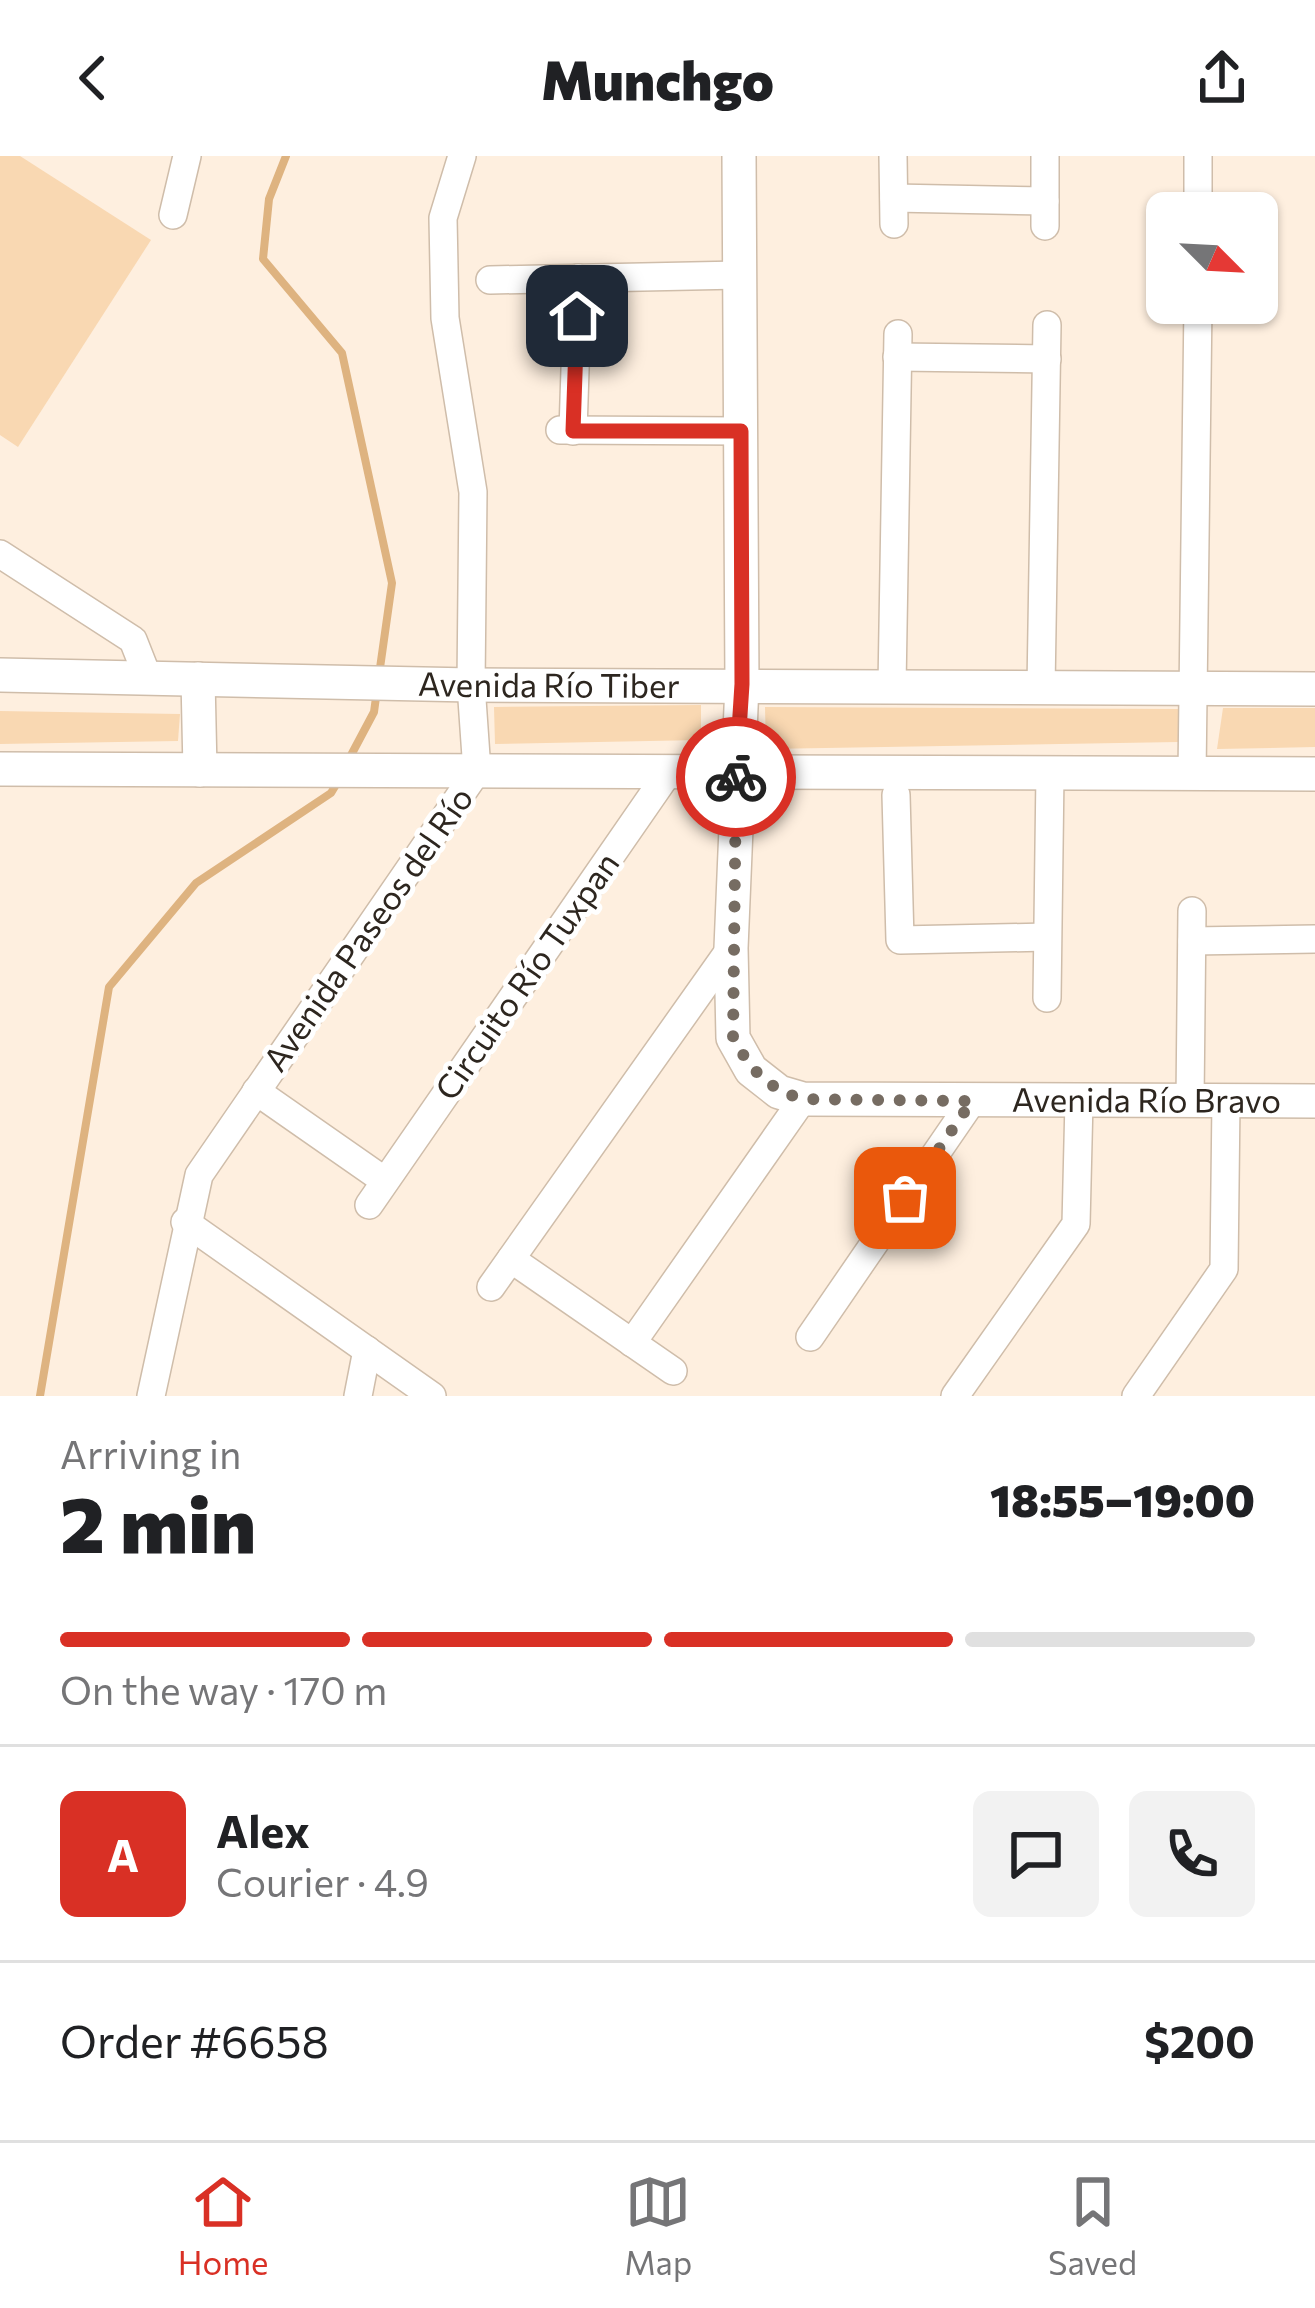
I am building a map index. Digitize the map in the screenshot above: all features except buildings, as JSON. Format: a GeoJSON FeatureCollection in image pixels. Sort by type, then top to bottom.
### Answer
{"type":"FeatureCollection","features":[{"type":"Feature","properties":{"kind":"street"},"geometry":{"type":"LineString","coordinates":[[173,215],[187,156]]}},
{"type":"Feature","properties":{"kind":"street","name":"Avenida Paseos del Río"},"geometry":{"type":"LineString","coordinates":[[151,1396],[185,1222],[199,1175],[477,771],[458,685],[473,492],[445,318],[444,278],[443,218],[462,156]]}},
{"type":"Feature","properties":{"kind":"street","name":"Avenida Río Bravo"},"geometry":{"type":"LineString","coordinates":[[740,156],[742,684],[730,948],[733,1038],[751,1070],[779,1092],[802,1099],[1315,1101]]}},
{"type":"Feature","properties":{"kind":"street"},"geometry":{"type":"LineString","coordinates":[[893,156],[894,211],[1045,213],[1045,156]]}},
{"type":"Feature","properties":{"kind":"street"},"geometry":{"type":"LineString","coordinates":[[1198,156],[1198,192]]}},
{"type":"Feature","properties":{"kind":"street"},"geometry":{"type":"LineString","coordinates":[[490,280],[740,275]]}},
{"type":"Feature","properties":{"kind":"street"},"geometry":{"type":"LineString","coordinates":[[578,278],[567,430],[741,431]]}},
{"type":"Feature","properties":{"kind":"street"},"geometry":{"type":"LineString","coordinates":[[1192,775],[1198,324]]}},
{"type":"Feature","properties":{"kind":"street"},"geometry":{"type":"LineString","coordinates":[[1041,688],[1047,325]]}},
{"type":"Feature","properties":{"kind":"street"},"geometry":{"type":"LineString","coordinates":[[892,686],[897,345],[1047,359]]}},
{"type":"Feature","properties":{"kind":"street"},"geometry":{"type":"LineString","coordinates":[[0,554],[133,640],[148,678]]}},
{"type":"Feature","properties":{"kind":"street","name":"Avenida Río Tiber"},"geometry":{"type":"LineString","coordinates":[[0,675],[458,685],[1315,689]]}},
{"type":"Feature","properties":{"kind":"street"},"geometry":{"type":"LineString","coordinates":[[198,679],[200,770]]}},
{"type":"Feature","properties":{"kind":"street"},"geometry":{"type":"LineString","coordinates":[[0,769],[1315,774]]}},
{"type":"Feature","properties":{"kind":"street","name":"Circuito Río Tuxpan"},"geometry":{"type":"LineString","coordinates":[[256,1091],[377,1193],[670,770]]}},
{"type":"Feature","properties":{"kind":"street"},"geometry":{"type":"LineString","coordinates":[[1047,998],[1050,773]]}},
{"type":"Feature","properties":{"kind":"street"},"geometry":{"type":"LineString","coordinates":[[896,795],[900,940],[1048,937]]}},
{"type":"Feature","properties":{"kind":"street"},"geometry":{"type":"LineString","coordinates":[[1190,1101],[1192,910]]}},
{"type":"Feature","properties":{"kind":"street"},"geometry":{"type":"LineString","coordinates":[[1192,941],[1315,939]]}},
{"type":"Feature","properties":{"kind":"street"},"geometry":{"type":"LineString","coordinates":[[491,1287],[730,948]]}},
{"type":"Feature","properties":{"kind":"street"},"geometry":{"type":"LineString","coordinates":[[632,1343],[802,1099]]}},
{"type":"Feature","properties":{"kind":"street"},"geometry":{"type":"LineString","coordinates":[[810,1337],[972,1101]]}},
{"type":"Feature","properties":{"kind":"street"},"geometry":{"type":"LineString","coordinates":[[955,1396],[1076,1224],[1079,1101]]}},
{"type":"Feature","properties":{"kind":"street"},"geometry":{"type":"LineString","coordinates":[[1136,1396],[1224,1268],[1226,1101]]}},
{"type":"Feature","properties":{"kind":"street"},"geometry":{"type":"LineString","coordinates":[[185,1222],[432,1396]]}},
{"type":"Feature","properties":{"kind":"street"},"geometry":{"type":"LineString","coordinates":[[511,1259],[673,1371]]}},
{"type":"Feature","properties":{"kind":"street"},"geometry":{"type":"LineString","coordinates":[[358,1396],[367,1350]]}},
{"type":"Feature","properties":{"kind":"shaded area"},"geometry":{"type":"Polygon","coordinates":[[[0,156],[20,156],[151,240],[18,447],[0,435],[0,156]]]}},
{"type":"Feature","properties":{"kind":"shaded area"},"geometry":{"type":"Polygon","coordinates":[[[701,705],[701,740],[495,744],[494,707],[701,705]]]}},
{"type":"Feature","properties":{"kind":"shaded area"},"geometry":{"type":"Polygon","coordinates":[[[765,707],[1180,709],[1178,742],[766,749],[765,707]]]}},
{"type":"Feature","properties":{"kind":"shaded area"},"geometry":{"type":"Polygon","coordinates":[[[1223,708],[1315,708],[1315,747],[1217,749],[1223,708]]]}},
{"type":"Feature","properties":{"kind":"shaded area"},"geometry":{"type":"Polygon","coordinates":[[[0,711],[180,714],[178,741],[0,744],[0,711]]]}},
{"type":"Feature","properties":{"kind":"waterway"},"geometry":{"type":"LineString","coordinates":[[286,156],[269,199],[263,259],[342,353],[392,583],[379,675]]}},
{"type":"Feature","properties":{"kind":"waterway"},"geometry":{"type":"LineString","coordinates":[[349,759],[374,712],[377,690]]}},
{"type":"Feature","properties":{"kind":"waterway"},"geometry":{"type":"LineString","coordinates":[[40,1396],[109,987],[196,883],[331,793],[337,783]]}},
{"type":"Feature","properties":{"kind":"way so far"},"geometry":{"type":"LineString","coordinates":[[736,777],[730,948],[733,1038],[751,1070],[779,1092],[802,1099],[972,1101],[905,1198]]}},
{"type":"Feature","properties":{"kind":"route"},"geometry":{"type":"LineString","coordinates":[[577,316],[573,431],[741,431],[742,684],[736,777]]}}]}
